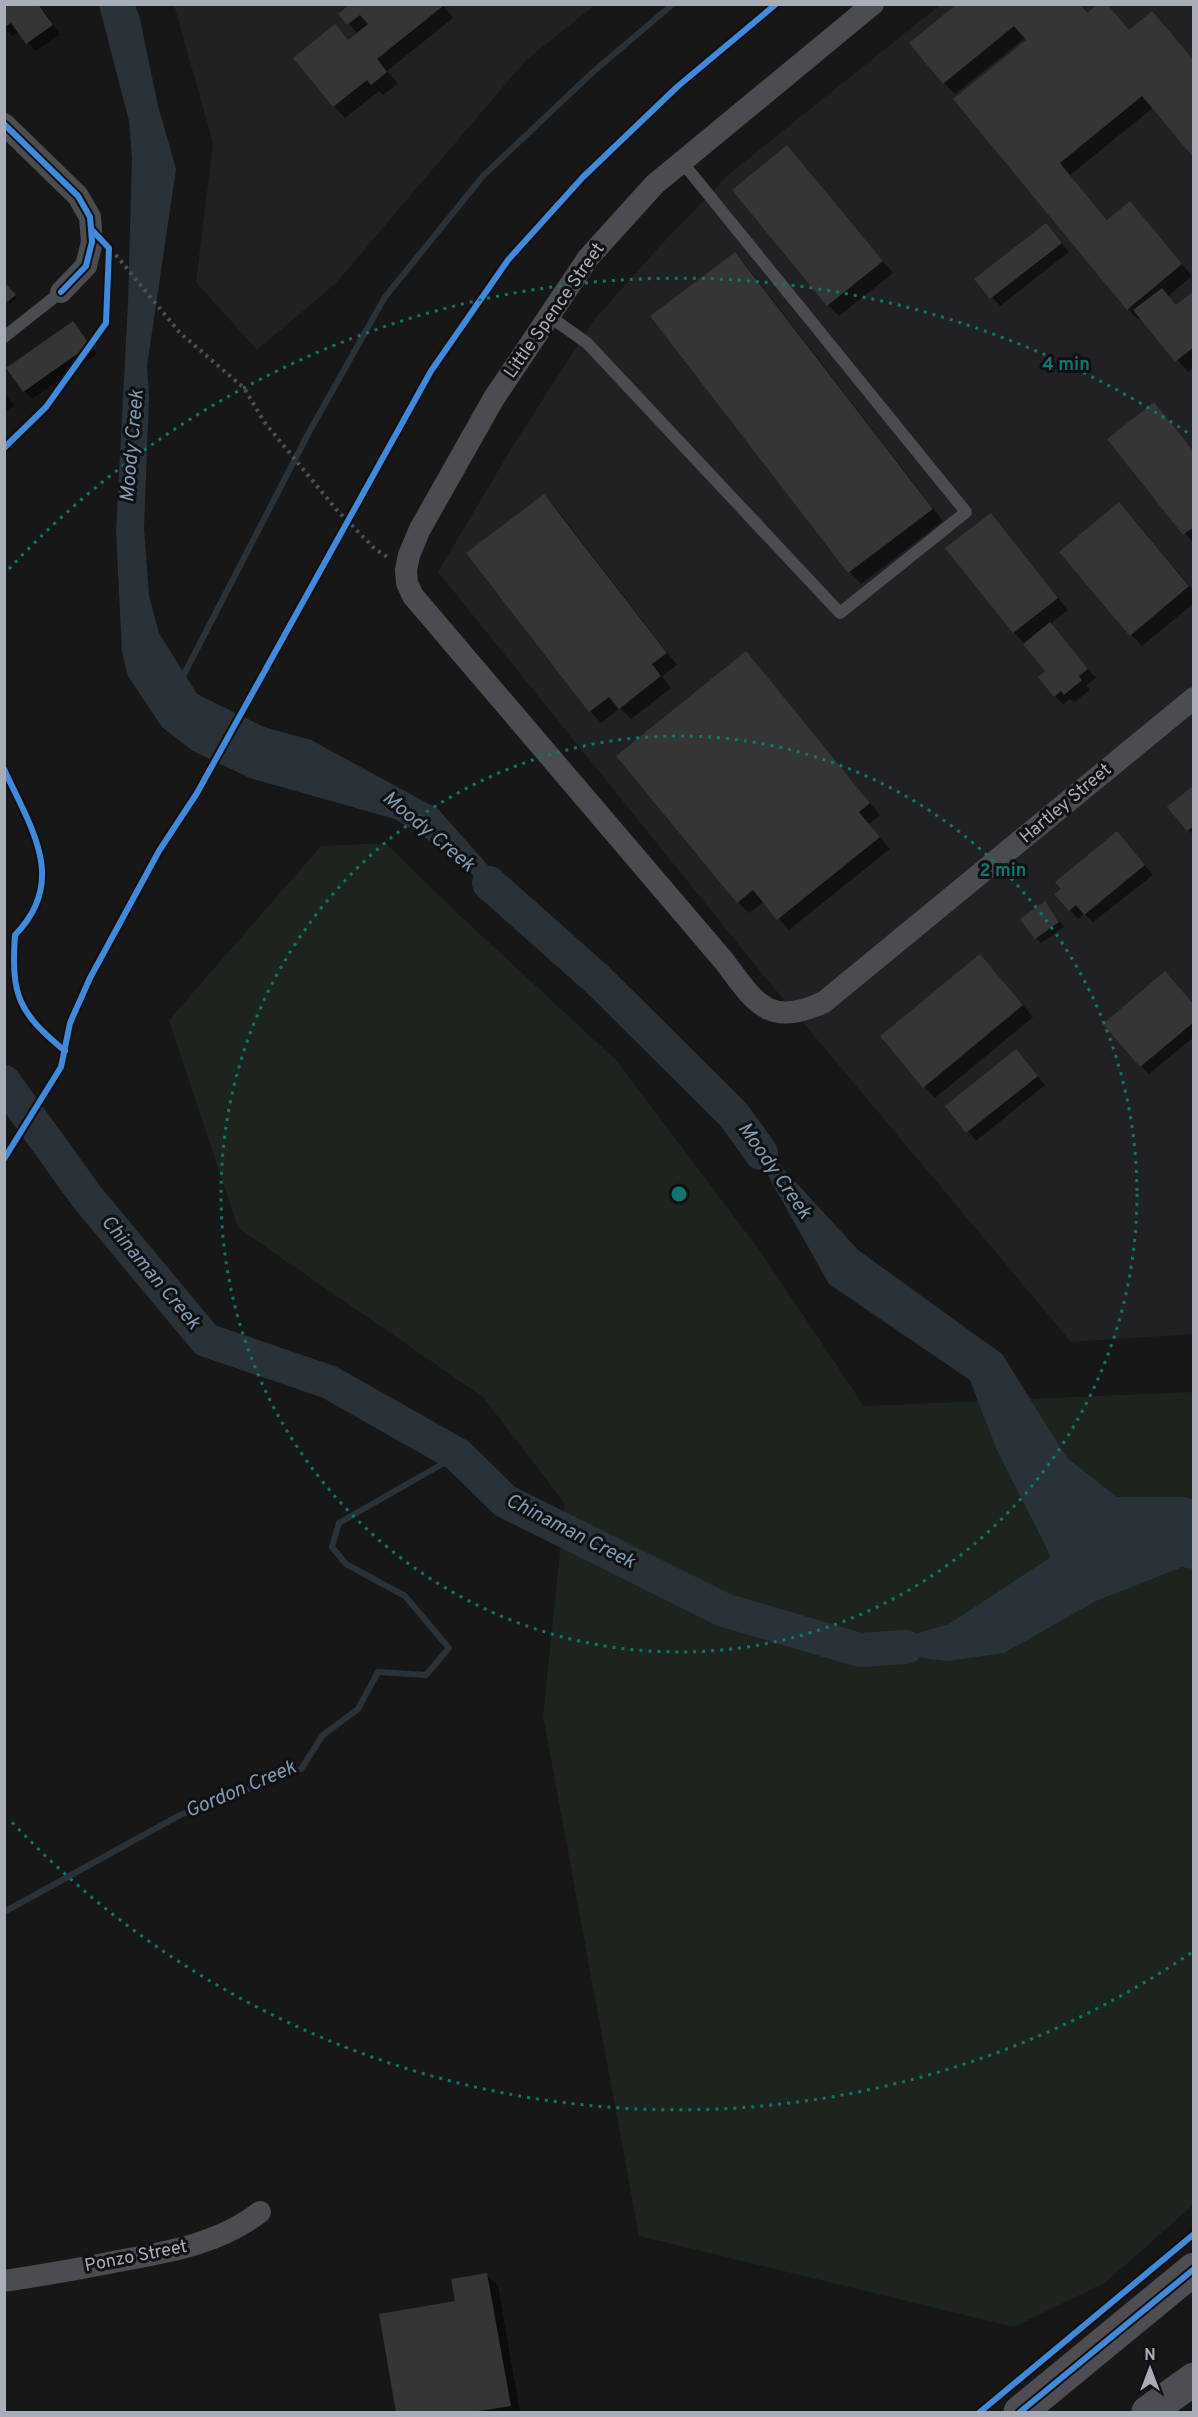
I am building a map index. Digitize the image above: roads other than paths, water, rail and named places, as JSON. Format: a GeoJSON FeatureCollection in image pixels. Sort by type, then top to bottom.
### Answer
{"type":"FeatureCollection","features":[{"type":"Feature","properties":{"kind":"highway"},"geometry":{"type":"LineString","coordinates":[[1020,2412],[1194,2269]]}},
{"type":"Feature","properties":{"kind":"highway"},"geometry":{"type":"LineString","coordinates":[[1148,2412],[1194,2379]]}},
{"type":"Feature","properties":{"kind":"street","name":"Little Spence Street"},"geometry":{"type":"LineString","coordinates":[[793,1012],[775,1011],[755,1002],[724,961],[413,596],[407,583],[407,566],[420,529],[494,399],[588,258],[655,184],[873,4]]}},
{"type":"Feature","properties":{"kind":"street"},"geometry":{"type":"LineString","coordinates":[[4,124],[78,196],[86,208],[92,230],[86,266],[61,292]]}},
{"type":"Feature","properties":{"kind":"street","name":"Hartley Street"},"geometry":{"type":"LineString","coordinates":[[793,1012],[811,1009],[824,1002],[1194,698]]}},
{"type":"Feature","properties":{"kind":"street","name":"Ponzo Street"},"geometry":{"type":"LineString","coordinates":[[4,2281],[198,2245],[244,2224],[260,2211]]}},
{"type":"Feature","properties":{"kind":"lane"},"geometry":{"type":"LineString","coordinates":[[549,316],[587,343],[840,613],[966,512],[682,162]]}},
{"type":"Feature","properties":{"kind":"lane"},"geometry":{"type":"LineString","coordinates":[[4,337],[61,292]]}},
{"type":"Feature","properties":{"kind":"water"},"geometry":{"type":"Polygon","coordinates":[[[99,5],[135,5],[158,106],[176,169],[147,366],[149,397],[144,528],[149,596],[159,633],[197,694],[264,727],[311,740],[438,809],[516,897],[524,915],[423,836],[395,819],[250,778],[193,751],[162,727],[128,676],[122,652],[116,531],[128,303],[132,159],[129,121],[99,5]]]}},
{"type":"Feature","properties":{"kind":"water"},"geometry":{"type":"Polygon","coordinates":[[[734,1115],[858,1250],[1002,1354],[1067,1458],[1117,1497],[1185,1497],[1193,1500],[1193,1569],[1182,1567],[1096,1601],[1004,1653],[947,1661],[860,1650],[949,1624],[1051,1557],[996,1448],[970,1380],[829,1284],[734,1115]]]}},
{"type":"Feature","properties":{"kind":"waterway"},"geometry":{"type":"LineString","coordinates":[[181,680],[308,434],[385,297],[483,176],[593,72],[673,4]]}},
{"type":"Feature","properties":{"kind":"waterway","name":"Moody Creek"},"geometry":{"type":"LineString","coordinates":[[489,883],[597,979],[734,1115],[761,1153]]}},
{"type":"Feature","properties":{"kind":"waterway","name":"Chinaman Creek"},"geometry":{"type":"LineString","coordinates":[[4,1082],[87,1197],[206,1340],[329,1382],[458,1455],[505,1501],[724,1610],[860,1650],[906,1647]]}},
{"type":"Feature","properties":{"kind":"waterway","name":"Gordon Creek"},"geometry":{"type":"LineString","coordinates":[[4,1912],[180,1815],[301,1769],[323,1735],[358,1709],[378,1672],[426,1675],[449,1648],[405,1596],[346,1564],[332,1547],[339,1523],[458,1455]]}}]}
